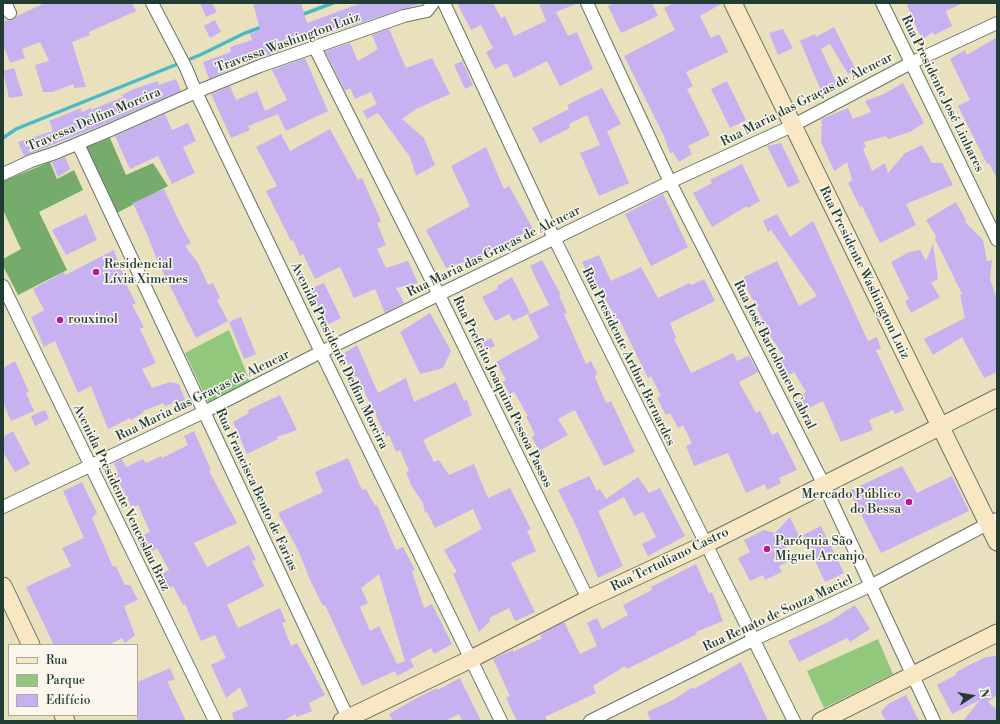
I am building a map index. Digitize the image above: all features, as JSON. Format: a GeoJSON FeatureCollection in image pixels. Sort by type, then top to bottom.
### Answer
{"type":"FeatureCollection","features":[{"type":"Feature","properties":{"kind":"street","name":"Avenida Presidente Delfim Moreira"},"geometry":{"type":"LineString","coordinates":[[152,3],[186,68],[196,92],[321,352],[501,721]]}},
{"type":"Feature","properties":{"kind":"street","name":"Travessa Washington Luiz"},"geometry":{"type":"LineString","coordinates":[[196,92],[314,46],[404,16],[427,11],[433,3]]}},
{"type":"Feature","properties":{"kind":"street","name":"Rua Presidente Arthur Bernardes"},"geometry":{"type":"LineString","coordinates":[[444,3],[554,238],[706,544],[755,639],[794,721]]}},
{"type":"Feature","properties":{"kind":"street","name":"Rua José Bartolomeu Cabral"},"geometry":{"type":"LineString","coordinates":[[587,3],[670,182],[824,485],[872,585],[911,675],[934,721]]}},
{"type":"Feature","properties":{"kind":"street","name":"Rua Presidente Washington Luiz"},"geometry":{"type":"LineString","coordinates":[[733,3],[940,428],[993,521],[997,542]]}},
{"type":"Feature","properties":{"kind":"street","name":"Rua Presidente José Linhares"},"geometry":{"type":"LineString","coordinates":[[882,3],[997,240]]}},
{"type":"Feature","properties":{"kind":"street","name":"Rua Maria das Graças de Alencar"},"geometry":{"type":"LineString","coordinates":[[3,507],[204,412],[321,352],[554,238],[670,182],[792,126],[911,63],[997,23]]}},
{"type":"Feature","properties":{"kind":"street","name":"Rua Prefeito Joaquim Pessoa Passos"},"geometry":{"type":"LineString","coordinates":[[314,46],[439,295],[588,599]]}},
{"type":"Feature","properties":{"kind":"street","name":"Travessa Delfim Moreira"},"geometry":{"type":"LineString","coordinates":[[3,174],[31,161],[78,144],[196,92]]}},
{"type":"Feature","properties":{"kind":"street","name":"Rua Francisca Bento de Farias"},"geometry":{"type":"LineString","coordinates":[[78,144],[204,412],[345,720]]}},
{"type":"Feature","properties":{"kind":"street","name":"Avenida Presidente Venceslau Braz"},"geometry":{"type":"LineString","coordinates":[[3,286],[215,721]]}},
{"type":"Feature","properties":{"kind":"street","name":"Rua Tertuliano Castro"},"geometry":{"type":"LineString","coordinates":[[345,720],[471,659],[588,599],[706,544],[940,428],[997,398]]}},
{"type":"Feature","properties":{"kind":"street","name":"Rua Renato de Souza Maciel"},"geometry":{"type":"LineString","coordinates":[[590,721],[755,639],[872,585],[993,521]]}},
{"type":"Feature","properties":{"kind":"street"},"geometry":{"type":"LineString","coordinates":[[3,586],[30,644]]}},
{"type":"Feature","properties":{"kind":"street"},"geometry":{"type":"LineString","coordinates":[[821,721],[997,633]]}},
{"type":"Feature","properties":{"kind":"green space"},"geometry":{"type":"Polygon","coordinates":[[[110,138],[126,175],[153,163],[168,186],[117,213],[84,148],[110,138]]]}},
{"type":"Feature","properties":{"kind":"green space"},"geometry":{"type":"Polygon","coordinates":[[[50,162],[57,179],[74,170],[83,190],[39,212],[67,270],[18,295],[3,266],[3,259],[21,249],[3,210],[3,181],[50,162]]]}},
{"type":"Feature","properties":{"kind":"green space"},"geometry":{"type":"Polygon","coordinates":[[[229,330],[251,384],[209,404],[185,353],[229,330]]]}},
{"type":"Feature","properties":{"kind":"green space"},"geometry":{"type":"Polygon","coordinates":[[[878,639],[893,674],[824,708],[807,671],[878,639]]]}},
{"type":"Feature","properties":{"kind":"building"},"geometry":{"type":"Polygon","coordinates":[[[45,3],[132,3],[136,11],[89,32],[90,35],[72,42],[86,87],[74,88],[74,84],[52,92],[43,92],[35,65],[49,61],[40,42],[22,49],[25,58],[10,63],[5,49],[3,50],[3,21],[13,20],[17,16],[45,3]]]}},
{"type":"Feature","properties":{"kind":"building"},"geometry":{"type":"Polygon","coordinates":[[[200,3],[212,3],[217,12],[206,17],[200,3]]]}},
{"type":"Feature","properties":{"kind":"building"},"geometry":{"type":"Polygon","coordinates":[[[253,3],[301,3],[307,23],[361,3],[422,3],[311,39],[248,63],[248,61],[228,68],[229,70],[209,79],[203,62],[231,52],[230,47],[252,40],[250,34],[260,30],[253,3]]]}},
{"type":"Feature","properties":{"kind":"building"},"geometry":{"type":"Polygon","coordinates":[[[457,3],[493,3],[501,18],[505,16],[514,36],[546,21],[539,3],[578,3],[556,12],[568,36],[577,32],[593,69],[560,86],[547,61],[514,78],[507,63],[495,69],[486,52],[493,48],[481,25],[471,30],[457,3]]]}},
{"type":"Feature","properties":{"kind":"building"},"geometry":{"type":"Polygon","coordinates":[[[614,3],[652,3],[658,16],[621,33],[608,6],[614,3]]]}},
{"type":"Feature","properties":{"kind":"building"},"geometry":{"type":"Polygon","coordinates":[[[674,3],[723,3],[700,16],[711,38],[719,34],[728,52],[686,72],[693,86],[687,89],[710,135],[688,146],[692,154],[679,162],[673,152],[670,153],[663,134],[624,56],[675,30],[664,8],[674,3]]]}},
{"type":"Feature","properties":{"kind":"building"},"geometry":{"type":"Polygon","coordinates":[[[906,3],[963,3],[946,11],[952,26],[934,35],[933,32],[922,40],[906,3]]]}},
{"type":"Feature","properties":{"kind":"building"},"geometry":{"type":"Polygon","coordinates":[[[215,20],[221,32],[210,38],[204,26],[215,20]]]}},
{"type":"Feature","properties":{"kind":"building"},"geometry":{"type":"Polygon","coordinates":[[[834,27],[856,70],[848,74],[830,44],[821,49],[838,86],[822,93],[800,41],[815,34],[816,37],[834,27]]]}},
{"type":"Feature","properties":{"kind":"building"},"geometry":{"type":"Polygon","coordinates":[[[389,29],[406,68],[432,58],[450,94],[416,109],[402,119],[424,138],[435,165],[416,176],[410,157],[378,113],[367,119],[363,111],[377,104],[371,92],[355,99],[350,88],[345,91],[325,51],[350,43],[358,61],[378,49],[372,35],[389,29]]]}},
{"type":"Feature","properties":{"kind":"building"},"geometry":{"type":"Polygon","coordinates":[[[783,29],[793,48],[778,55],[769,33],[783,29]]]}},
{"type":"Feature","properties":{"kind":"building"},"geometry":{"type":"Polygon","coordinates":[[[997,37],[997,179],[989,163],[987,164],[958,106],[970,100],[950,59],[965,50],[967,55],[997,37]]]}},
{"type":"Feature","properties":{"kind":"building"},"geometry":{"type":"Polygon","coordinates":[[[305,58],[328,111],[286,131],[278,114],[248,126],[250,130],[231,138],[211,94],[230,86],[236,100],[257,91],[265,111],[287,100],[272,70],[305,58]]]}},
{"type":"Feature","properties":{"kind":"building"},"geometry":{"type":"Polygon","coordinates":[[[462,61],[473,85],[465,89],[454,65],[462,61]]]}},
{"type":"Feature","properties":{"kind":"building"},"geometry":{"type":"Polygon","coordinates":[[[14,68],[23,96],[9,98],[3,71],[14,68]]]}},
{"type":"Feature","properties":{"kind":"building"},"geometry":{"type":"Polygon","coordinates":[[[176,79],[181,91],[105,124],[24,156],[18,142],[53,131],[49,121],[81,108],[82,112],[91,108],[91,110],[123,97],[122,95],[134,89],[158,81],[159,85],[176,79]]]}},
{"type":"Feature","properties":{"kind":"building"},"geometry":{"type":"Polygon","coordinates":[[[727,81],[746,120],[730,128],[711,89],[727,81]]]}},
{"type":"Feature","properties":{"kind":"building"},"geometry":{"type":"Polygon","coordinates":[[[903,83],[924,123],[910,132],[888,139],[886,136],[864,142],[866,147],[863,149],[872,171],[885,163],[888,173],[905,153],[922,145],[932,163],[942,163],[953,185],[906,204],[916,225],[880,243],[862,206],[860,207],[848,183],[852,180],[847,162],[834,171],[821,142],[822,119],[848,108],[853,119],[871,112],[865,101],[884,94],[903,83]]]}},
{"type":"Feature","properties":{"kind":"building"},"geometry":{"type":"Polygon","coordinates":[[[602,88],[621,124],[607,131],[629,183],[599,196],[580,153],[600,145],[587,115],[569,124],[570,128],[540,143],[532,128],[569,109],[567,105],[602,88]]]}},
{"type":"Feature","properties":{"kind":"building"},"geometry":{"type":"Polygon","coordinates":[[[165,114],[172,130],[188,123],[196,141],[183,147],[195,173],[172,184],[158,156],[130,169],[115,136],[165,114]]]}},
{"type":"Feature","properties":{"kind":"building"},"geometry":{"type":"Polygon","coordinates":[[[330,129],[358,180],[362,178],[381,221],[377,223],[386,245],[377,249],[386,268],[408,261],[418,283],[396,288],[404,303],[385,313],[375,289],[354,298],[340,267],[315,279],[303,254],[300,256],[293,240],[291,241],[266,191],[277,186],[256,147],[281,134],[290,151],[330,129]]]}},
{"type":"Feature","properties":{"kind":"building"},"geometry":{"type":"Polygon","coordinates":[[[781,143],[800,182],[788,188],[767,146],[781,143]]]}},
{"type":"Feature","properties":{"kind":"building"},"geometry":{"type":"Polygon","coordinates":[[[486,147],[504,189],[509,186],[533,229],[492,249],[493,252],[446,268],[426,230],[470,206],[451,166],[486,147]]]}},
{"type":"Feature","properties":{"kind":"building"},"geometry":{"type":"Polygon","coordinates":[[[65,157],[70,169],[58,177],[52,162],[65,157]]]}},
{"type":"Feature","properties":{"kind":"building"},"geometry":{"type":"Polygon","coordinates":[[[742,164],[760,201],[748,208],[747,206],[712,227],[693,193],[712,183],[710,180],[742,164]]]}},
{"type":"Feature","properties":{"kind":"building"},"geometry":{"type":"Polygon","coordinates":[[[164,189],[191,243],[185,246],[198,263],[208,285],[213,283],[220,298],[217,300],[228,321],[196,338],[157,260],[133,203],[164,189]]]}},
{"type":"Feature","properties":{"kind":"building"},"geometry":{"type":"Polygon","coordinates":[[[663,194],[688,247],[651,266],[625,214],[663,194]]]}},
{"type":"Feature","properties":{"kind":"building"},"geometry":{"type":"Polygon","coordinates":[[[956,202],[966,220],[965,222],[983,240],[987,261],[992,260],[990,279],[997,299],[997,372],[984,378],[962,337],[933,355],[924,339],[965,318],[960,295],[962,294],[935,239],[936,236],[926,220],[956,202]]]}},
{"type":"Feature","properties":{"kind":"building"},"geometry":{"type":"Polygon","coordinates":[[[86,214],[97,240],[66,255],[52,230],[86,214]]]}},
{"type":"Feature","properties":{"kind":"building"},"geometry":{"type":"Polygon","coordinates":[[[777,214],[790,237],[813,221],[868,341],[877,337],[881,349],[876,350],[904,410],[895,414],[893,410],[869,420],[873,430],[841,442],[823,401],[807,409],[800,395],[806,392],[794,372],[788,376],[779,359],[784,357],[771,337],[742,278],[777,261],[799,306],[817,296],[771,230],[768,232],[763,221],[777,214]]]}},
{"type":"Feature","properties":{"kind":"building"},"geometry":{"type":"Polygon","coordinates":[[[933,244],[938,279],[931,283],[940,297],[911,313],[905,301],[909,299],[891,262],[909,252],[920,250],[926,261],[933,244]]]}},
{"type":"Feature","properties":{"kind":"building"},"geometry":{"type":"Polygon","coordinates":[[[114,250],[128,288],[136,303],[132,305],[144,327],[140,329],[156,363],[142,369],[152,388],[170,382],[179,384],[185,400],[165,406],[163,403],[143,411],[144,412],[131,420],[130,418],[108,429],[91,386],[78,393],[55,341],[44,347],[31,317],[44,310],[33,289],[64,272],[65,275],[114,250]]]}},
{"type":"Feature","properties":{"kind":"building"},"geometry":{"type":"Polygon","coordinates":[[[599,255],[611,281],[641,267],[658,298],[689,283],[691,285],[704,279],[715,301],[670,323],[676,338],[674,339],[691,373],[733,353],[737,361],[749,356],[758,372],[739,382],[756,413],[760,411],[772,435],[778,432],[797,470],[779,478],[781,483],[767,490],[765,484],[746,493],[728,453],[694,466],[686,446],[692,443],[683,425],[678,428],[670,413],[666,415],[657,398],[661,396],[651,376],[648,378],[620,321],[618,322],[597,284],[593,285],[582,262],[599,255]]]}},
{"type":"Feature","properties":{"kind":"building"},"geometry":{"type":"Polygon","coordinates":[[[542,260],[561,295],[559,296],[567,313],[564,314],[586,364],[591,361],[597,373],[595,377],[606,403],[611,401],[635,452],[604,466],[575,410],[558,419],[568,435],[539,451],[532,437],[535,435],[526,416],[528,416],[514,392],[510,394],[503,382],[506,380],[496,362],[539,338],[528,315],[549,305],[530,266],[542,260]]]}},
{"type":"Feature","properties":{"kind":"building"},"geometry":{"type":"Polygon","coordinates":[[[512,277],[530,313],[513,321],[509,314],[495,321],[482,297],[498,289],[497,286],[512,277]]]}},
{"type":"Feature","properties":{"kind":"building"},"geometry":{"type":"Polygon","coordinates":[[[324,283],[341,318],[327,325],[310,289],[324,283]]]}},
{"type":"Feature","properties":{"kind":"building"},"geometry":{"type":"Polygon","coordinates":[[[430,313],[451,351],[443,368],[420,374],[400,332],[430,313]]]}},
{"type":"Feature","properties":{"kind":"building"},"geometry":{"type":"Polygon","coordinates":[[[241,317],[256,354],[244,359],[229,322],[241,317]]]}},
{"type":"Feature","properties":{"kind":"building"},"geometry":{"type":"Polygon","coordinates":[[[491,338],[495,346],[484,351],[480,343],[491,338]]]}},
{"type":"Feature","properties":{"kind":"building"},"geometry":{"type":"Polygon","coordinates":[[[357,345],[378,393],[406,378],[414,402],[456,382],[464,401],[467,400],[472,415],[423,440],[434,462],[439,460],[449,475],[474,464],[488,498],[510,488],[531,529],[527,531],[536,551],[511,563],[535,612],[515,621],[509,608],[489,618],[490,621],[479,632],[453,574],[457,572],[444,550],[482,529],[473,509],[435,528],[427,512],[425,513],[423,503],[411,485],[406,472],[409,471],[400,450],[396,452],[389,435],[386,437],[357,376],[355,377],[343,354],[357,345]]]}},
{"type":"Feature","properties":{"kind":"building"},"geometry":{"type":"Polygon","coordinates":[[[15,361],[29,392],[26,393],[34,411],[11,421],[3,402],[3,368],[15,361]]]}},
{"type":"Feature","properties":{"kind":"building"},"geometry":{"type":"Polygon","coordinates":[[[280,395],[297,430],[277,437],[278,439],[247,454],[233,422],[249,413],[248,410],[280,395]]]}},
{"type":"Feature","properties":{"kind":"building"},"geometry":{"type":"Polygon","coordinates":[[[45,410],[49,419],[35,426],[31,416],[45,410]]]}},
{"type":"Feature","properties":{"kind":"building"},"geometry":{"type":"Polygon","coordinates":[[[13,431],[30,464],[15,472],[3,452],[3,437],[13,431]]]}},
{"type":"Feature","properties":{"kind":"building"},"geometry":{"type":"Polygon","coordinates":[[[194,431],[211,470],[209,471],[237,523],[194,543],[207,567],[249,545],[256,560],[252,561],[264,586],[227,605],[238,628],[280,608],[286,622],[282,623],[291,646],[297,643],[325,695],[309,703],[312,711],[297,717],[295,714],[283,721],[234,721],[232,713],[248,706],[240,687],[226,698],[211,665],[226,658],[215,635],[201,641],[185,604],[183,605],[173,586],[170,588],[162,574],[169,570],[157,548],[152,551],[144,535],[150,532],[138,505],[132,508],[115,474],[118,472],[114,464],[122,459],[126,467],[143,459],[146,463],[161,456],[162,458],[188,445],[184,436],[194,431]]]}},
{"type":"Feature","properties":{"kind":"building"},"geometry":{"type":"Polygon","coordinates":[[[348,458],[362,490],[366,489],[375,506],[377,505],[396,550],[403,547],[415,570],[412,571],[424,608],[432,604],[452,644],[434,654],[431,648],[410,659],[414,667],[397,676],[395,671],[362,686],[325,605],[323,606],[298,550],[278,513],[323,492],[315,472],[348,458]],[[379,574],[361,588],[368,603],[360,607],[370,631],[379,626],[397,664],[405,661],[379,574]]]}},
{"type":"Feature","properties":{"kind":"building","name":"Mercado Público do Bessa"},"geometry":{"type":"Polygon","coordinates":[[[902,466],[917,493],[952,476],[969,511],[881,553],[849,491],[902,466]]]}},
{"type":"Feature","properties":{"kind":"building"},"geometry":{"type":"Polygon","coordinates":[[[589,476],[597,491],[600,489],[606,499],[638,477],[649,493],[660,488],[685,536],[648,556],[642,544],[656,537],[643,512],[634,516],[624,497],[598,511],[623,566],[598,578],[577,528],[558,490],[589,476]]]}},
{"type":"Feature","properties":{"kind":"building"},"geometry":{"type":"Polygon","coordinates":[[[82,482],[97,513],[92,518],[113,567],[116,566],[125,585],[130,585],[138,600],[124,606],[135,635],[125,643],[122,638],[111,644],[54,644],[26,587],[71,566],[62,548],[84,538],[63,491],[82,482]]]}},
{"type":"Feature","properties":{"kind":"building","name":"Paróquia São Miguel Arcanjo"},"geometry":{"type":"Polygon","coordinates":[[[790,517],[800,538],[785,546],[792,560],[779,566],[782,572],[765,580],[763,575],[750,581],[738,558],[750,552],[744,540],[764,530],[775,533],[790,517]]]}},
{"type":"Feature","properties":{"kind":"building"},"geometry":{"type":"Polygon","coordinates":[[[821,526],[844,573],[825,582],[803,535],[821,526]]]}},
{"type":"Feature","properties":{"kind":"building"},"geometry":{"type":"Polygon","coordinates":[[[696,564],[709,594],[712,592],[723,621],[696,632],[697,634],[627,669],[625,666],[593,686],[596,693],[545,717],[547,721],[517,721],[506,698],[510,696],[493,659],[513,650],[513,652],[542,638],[540,635],[564,622],[580,654],[597,646],[587,623],[597,618],[602,629],[628,615],[623,605],[652,590],[651,587],[696,564]]]}},
{"type":"Feature","properties":{"kind":"building"},"geometry":{"type":"Polygon","coordinates":[[[855,605],[870,629],[850,642],[847,638],[799,662],[788,641],[830,621],[855,605]]]}},
{"type":"Feature","properties":{"kind":"building"},"geometry":{"type":"Polygon","coordinates":[[[997,656],[997,695],[988,702],[997,710],[997,721],[963,721],[980,700],[952,714],[937,685],[956,675],[955,673],[971,664],[986,657],[997,656]]]}},
{"type":"Feature","properties":{"kind":"building"},"geometry":{"type":"Polygon","coordinates":[[[741,662],[768,721],[651,721],[647,712],[673,700],[693,687],[694,689],[741,662]]]}},
{"type":"Feature","properties":{"kind":"building"},"geometry":{"type":"Polygon","coordinates":[[[170,668],[175,680],[167,681],[186,721],[137,721],[138,682],[170,668]]]}},
{"type":"Feature","properties":{"kind":"building"},"geometry":{"type":"Polygon","coordinates":[[[460,678],[481,721],[462,721],[459,714],[445,721],[393,721],[389,714],[417,698],[437,688],[438,690],[460,678]]]}},
{"type":"Feature","properties":{"kind":"building"},"geometry":{"type":"Polygon","coordinates":[[[906,695],[919,721],[886,721],[881,712],[888,704],[906,695]]]}},
{"type":"Feature","properties":{"kind":"waterway"},"geometry":{"type":"LineString","coordinates":[[301,15],[333,3]]}},
{"type":"Feature","properties":{"kind":"waterway"},"geometry":{"type":"LineString","coordinates":[[3,138],[16,129],[200,55],[245,33],[262,27]]}},
{"type":"Feature","properties":{"kind":"place","name":"Residencial Lívia Ximenes"},"geometry":{"type":"Point","coordinates":[96,272]}},
{"type":"Feature","properties":{"kind":"place","name":"rouxinol"},"geometry":{"type":"Point","coordinates":[60,320]}},
{"type":"Feature","properties":{"kind":"place","name":"Mercado Público do Bessa"},"geometry":{"type":"Point","coordinates":[909,502]}},
{"type":"Feature","properties":{"kind":"place","name":"Paróquia São Miguel Arcanjo"},"geometry":{"type":"Point","coordinates":[767,549]}}]}
